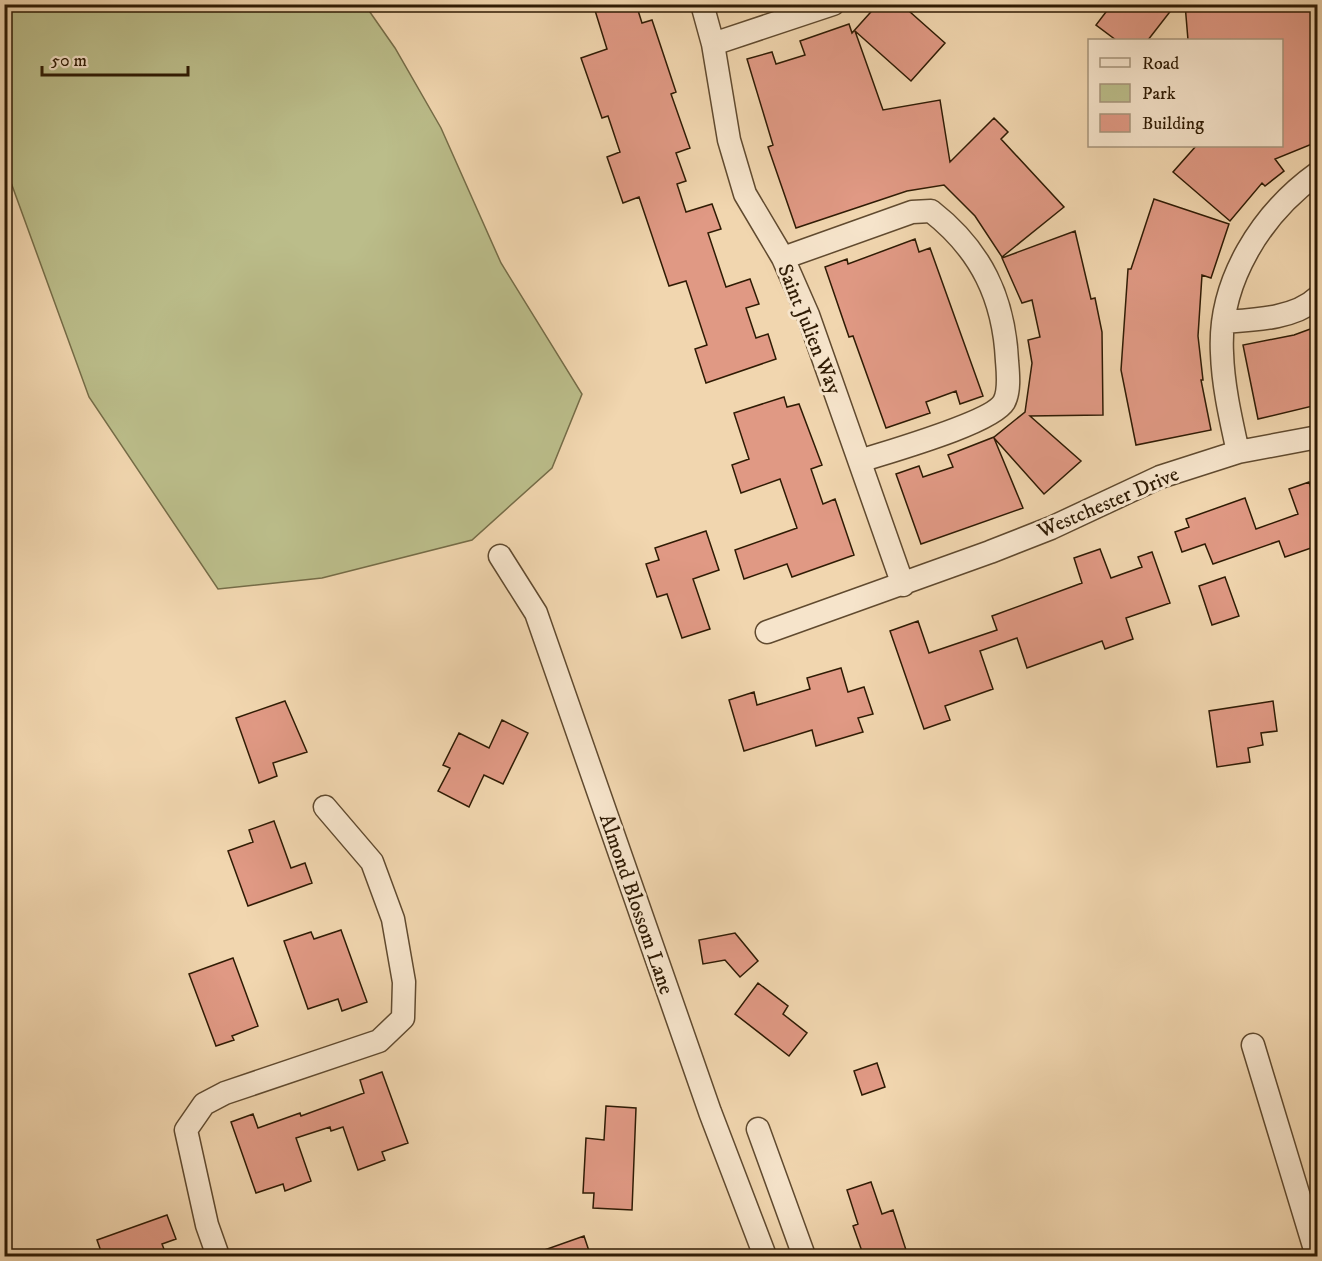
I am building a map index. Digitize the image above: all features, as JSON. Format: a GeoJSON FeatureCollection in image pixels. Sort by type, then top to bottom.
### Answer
{"type":"FeatureCollection","features":[{"type":"Feature","properties":{"kind":"street","name":"Saint Julien Way"},"geometry":{"type":"LineString","coordinates":[[702,4],[712,44],[729,140],[745,194],[783,258],[808,315],[903,585]]}},
{"type":"Feature","properties":{"kind":"street"},"geometry":{"type":"LineString","coordinates":[[712,44],[833,4]]}},
{"type":"Feature","properties":{"kind":"street"},"geometry":{"type":"LineString","coordinates":[[1238,452],[1224,385],[1221,350],[1223,322],[1240,266],[1254,239],[1291,193],[1315,179]]}},
{"type":"Feature","properties":{"kind":"street"},"geometry":{"type":"LineString","coordinates":[[783,258],[912,212],[931,211],[957,231],[975,256],[988,281],[1001,315],[1007,346],[1008,380],[1004,402],[986,418],[860,462]]}},
{"type":"Feature","properties":{"kind":"street"},"geometry":{"type":"LineString","coordinates":[[1223,322],[1281,315],[1310,305],[1317,297]]}},
{"type":"Feature","properties":{"kind":"street","name":"Westchester Drive"},"geometry":{"type":"LineString","coordinates":[[767,632],[903,585],[1051,528],[1160,477],[1238,452],[1317,437]]}},
{"type":"Feature","properties":{"kind":"street","name":"Almond Blossom Lane"},"geometry":{"type":"LineString","coordinates":[[500,556],[536,613],[710,1112],[765,1257]]}},
{"type":"Feature","properties":{"kind":"street"},"geometry":{"type":"LineString","coordinates":[[218,1257],[207,1225],[186,1130],[204,1104],[225,1093],[379,1041],[403,1018],[404,982],[393,919],[372,862],[325,807]]}},
{"type":"Feature","properties":{"kind":"street"},"geometry":{"type":"LineString","coordinates":[[1253,1045],[1317,1257]]}},
{"type":"Feature","properties":{"kind":"street"},"geometry":{"type":"LineString","coordinates":[[758,1129],[804,1257]]}},
{"type":"Feature","properties":{"kind":"green space"},"geometry":{"type":"Polygon","coordinates":[[[4,5],[365,5],[395,48],[441,128],[501,263],[582,394],[552,468],[472,540],[322,578],[218,589],[89,397],[5,166],[4,5]]]}},
{"type":"Feature","properties":{"kind":"building"},"geometry":{"type":"Polygon","coordinates":[[[593,4],[636,4],[642,23],[652,20],[676,92],[671,94],[690,148],[676,153],[686,181],[677,184],[686,212],[712,204],[721,229],[708,233],[726,287],[750,279],[759,304],[746,308],[756,338],[768,334],[776,359],[706,383],[695,349],[707,345],[686,281],[669,286],[639,197],[623,203],[607,157],[620,152],[608,116],[602,118],[581,58],[607,49],[593,4]]]}},
{"type":"Feature","properties":{"kind":"building"},"geometry":{"type":"Polygon","coordinates":[[[878,4],[901,4],[945,43],[911,81],[855,31],[883,110],[940,100],[950,162],[994,118],[1008,132],[1001,139],[1064,207],[1002,257],[975,216],[944,185],[907,191],[796,228],[768,147],[773,145],[747,59],[772,52],[776,64],[805,55],[800,41],[849,24],[852,33],[878,4]]]}},
{"type":"Feature","properties":{"kind":"building"},"geometry":{"type":"Polygon","coordinates":[[[1112,4],[1176,4],[1149,39],[1115,39],[1096,25],[1112,4]]]}},
{"type":"Feature","properties":{"kind":"building"},"geometry":{"type":"Polygon","coordinates":[[[1185,4],[1317,4],[1317,142],[1275,159],[1284,171],[1265,186],[1262,183],[1230,221],[1173,172],[1195,147],[1283,147],[1283,39],[1188,39],[1185,4]]]}},
{"type":"Feature","properties":{"kind":"building"},"geometry":{"type":"Polygon","coordinates":[[[1154,199],[1229,224],[1211,278],[1202,275],[1198,336],[1203,380],[1201,380],[1211,430],[1136,445],[1121,370],[1128,269],[1131,269],[1154,199]]]}},
{"type":"Feature","properties":{"kind":"building"},"geometry":{"type":"Polygon","coordinates":[[[1075,231],[1091,299],[1095,298],[1102,332],[1103,415],[1030,416],[1081,461],[1044,494],[994,438],[1023,508],[921,544],[896,474],[919,466],[923,477],[953,467],[948,455],[994,437],[1025,412],[1032,363],[1028,340],[1040,337],[1032,300],[1022,303],[1002,258],[1075,231]]]}},
{"type":"Feature","properties":{"kind":"building"},"geometry":{"type":"Polygon","coordinates":[[[915,239],[919,252],[930,248],[983,396],[960,404],[956,391],[926,402],[930,413],[886,428],[853,336],[849,337],[825,267],[847,259],[848,264],[915,239]]]}},
{"type":"Feature","properties":{"kind":"building"},"geometry":{"type":"Polygon","coordinates":[[[1313,328],[1317,339],[1317,405],[1258,419],[1243,345],[1294,335],[1313,328]]]}},
{"type":"Feature","properties":{"kind":"building"},"geometry":{"type":"Polygon","coordinates":[[[784,397],[787,407],[799,404],[822,465],[811,469],[823,504],[835,499],[854,555],[792,577],[787,564],[744,579],[735,550],[797,528],[780,479],[741,493],[732,465],[749,459],[734,413],[784,397]]]}},
{"type":"Feature","properties":{"kind":"building"},"geometry":{"type":"Polygon","coordinates":[[[1309,482],[1313,495],[1317,493],[1317,546],[1285,557],[1279,541],[1213,564],[1205,544],[1182,552],[1175,532],[1189,527],[1186,519],[1245,498],[1256,529],[1298,514],[1289,489],[1309,482]]]}},
{"type":"Feature","properties":{"kind":"building"},"geometry":{"type":"Polygon","coordinates":[[[706,531],[719,570],[693,579],[710,629],[682,638],[667,594],[657,597],[646,564],[659,560],[655,548],[706,531]]]}},
{"type":"Feature","properties":{"kind":"building"},"geometry":{"type":"Polygon","coordinates":[[[1100,549],[1111,578],[1142,567],[1138,557],[1152,552],[1170,603],[1126,618],[1133,639],[1105,649],[1102,641],[1027,668],[1017,638],[980,651],[993,689],[945,706],[950,720],[924,729],[890,631],[918,621],[929,653],[997,630],[992,616],[1082,583],[1074,558],[1100,549]]]}},
{"type":"Feature","properties":{"kind":"building"},"geometry":{"type":"Polygon","coordinates":[[[1225,577],[1239,616],[1212,625],[1199,586],[1225,577]]]}},
{"type":"Feature","properties":{"kind":"building"},"geometry":{"type":"Polygon","coordinates":[[[841,668],[848,692],[864,687],[873,714],[858,718],[863,732],[816,746],[812,730],[744,751],[729,700],[754,692],[757,705],[810,689],[807,678],[841,668]]]}},
{"type":"Feature","properties":{"kind":"building"},"geometry":{"type":"Polygon","coordinates":[[[285,701],[307,752],[273,763],[277,776],[259,783],[236,718],[285,701]]]}},
{"type":"Feature","properties":{"kind":"building"},"geometry":{"type":"Polygon","coordinates":[[[1273,701],[1277,731],[1261,733],[1263,745],[1248,748],[1250,762],[1217,767],[1209,711],[1273,701]]]}},
{"type":"Feature","properties":{"kind":"building"},"geometry":{"type":"Polygon","coordinates":[[[502,720],[528,733],[503,784],[484,775],[469,807],[438,791],[450,768],[443,765],[459,733],[489,748],[502,720]]]}},
{"type":"Feature","properties":{"kind":"building"},"geometry":{"type":"Polygon","coordinates":[[[274,821],[291,868],[305,863],[312,883],[248,906],[228,851],[253,842],[249,830],[274,821]]]}},
{"type":"Feature","properties":{"kind":"building"},"geometry":{"type":"Polygon","coordinates":[[[341,930],[367,1002],[342,1011],[338,999],[308,1009],[284,941],[311,932],[314,939],[341,930]]]}},
{"type":"Feature","properties":{"kind":"building"},"geometry":{"type":"Polygon","coordinates":[[[735,933],[758,961],[740,977],[725,960],[703,964],[699,940],[735,933]]]}},
{"type":"Feature","properties":{"kind":"building"},"geometry":{"type":"Polygon","coordinates":[[[233,958],[258,1026],[232,1036],[234,1040],[216,1046],[189,974],[233,958]]]}},
{"type":"Feature","properties":{"kind":"building"},"geometry":{"type":"Polygon","coordinates":[[[758,983],[788,1006],[783,1014],[807,1033],[789,1056],[735,1014],[758,983]]]}},
{"type":"Feature","properties":{"kind":"building"},"geometry":{"type":"Polygon","coordinates":[[[877,1063],[885,1087],[862,1095],[854,1071],[877,1063]]]}},
{"type":"Feature","properties":{"kind":"building"},"geometry":{"type":"Polygon","coordinates":[[[382,1072],[408,1143],[382,1152],[385,1160],[358,1170],[343,1127],[331,1131],[330,1127],[296,1138],[311,1181],[285,1191],[283,1184],[256,1193],[231,1122],[253,1114],[258,1128],[300,1113],[301,1116],[364,1093],[360,1080],[382,1072]]]}},
{"type":"Feature","properties":{"kind":"building"},"geometry":{"type":"Polygon","coordinates":[[[606,1106],[636,1108],[632,1210],[593,1208],[594,1193],[583,1193],[586,1138],[604,1140],[606,1106]]]}},
{"type":"Feature","properties":{"kind":"building"},"geometry":{"type":"Polygon","coordinates":[[[871,1182],[882,1214],[893,1210],[907,1253],[897,1257],[864,1257],[853,1226],[858,1224],[847,1190],[871,1182]]]}},
{"type":"Feature","properties":{"kind":"building"},"geometry":{"type":"Polygon","coordinates":[[[167,1215],[176,1239],[162,1244],[167,1257],[103,1257],[97,1240],[167,1215]]]}},
{"type":"Feature","properties":{"kind":"building"},"geometry":{"type":"Polygon","coordinates":[[[584,1236],[591,1257],[533,1257],[533,1254],[584,1236]]]}}]}
